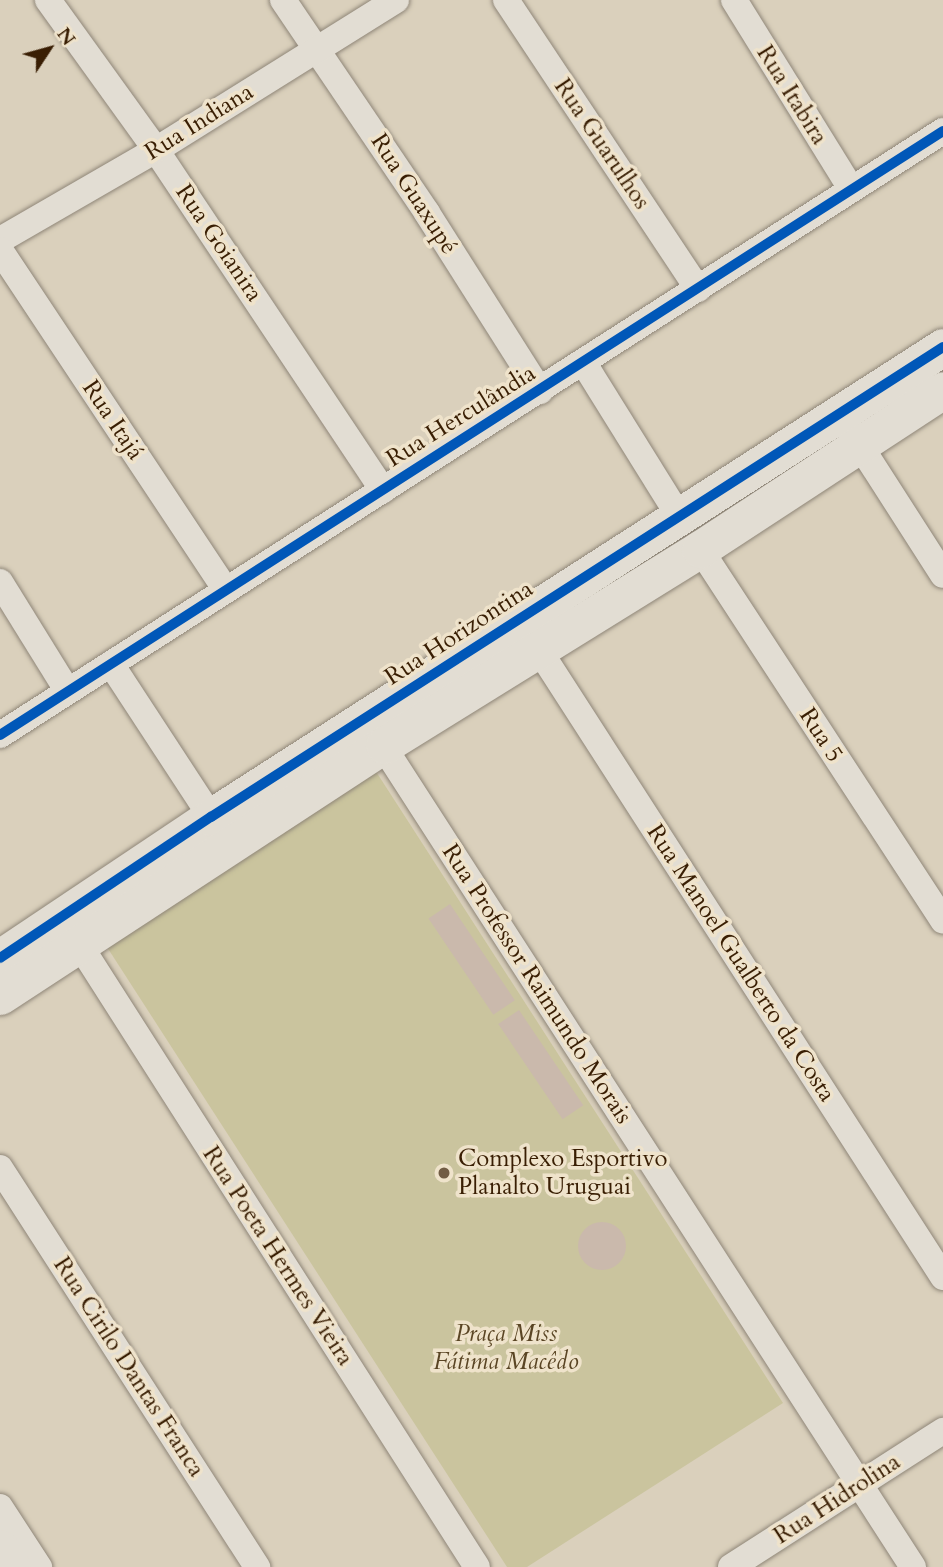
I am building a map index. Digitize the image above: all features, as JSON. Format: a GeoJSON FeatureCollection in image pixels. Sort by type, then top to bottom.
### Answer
{"type":"FeatureCollection","features":[{"type":"Feature","properties":{"kind":"street","name":"Rua Goianira"},"geometry":{"type":"LineString","coordinates":[[48,0],[156,150],[383,490]]}},
{"type":"Feature","properties":{"kind":"street","name":"Rua Guaxupé"},"geometry":{"type":"LineString","coordinates":[[283,0],[318,47],[540,391]]}},
{"type":"Feature","properties":{"kind":"street","name":"Rua Indiana"},"geometry":{"type":"LineString","coordinates":[[0,240],[156,150],[396,0]]}},
{"type":"Feature","properties":{"kind":"street","name":"Rua Guarulhos"},"geometry":{"type":"LineString","coordinates":[[506,0],[698,289]]}},
{"type":"Feature","properties":{"kind":"street","name":"Rua Itabira"},"geometry":{"type":"LineString","coordinates":[[734,0],[851,189]]}},
{"type":"Feature","properties":{"kind":"street","name":"Rua Herculândia"},"geometry":{"type":"LineString","coordinates":[[0,735],[943,131]]}},
{"type":"Feature","properties":{"kind":"street","name":"Rua Itajá"},"geometry":{"type":"LineString","coordinates":[[0,250],[226,590]]}},
{"type":"Feature","properties":{"kind":"street","name":"Rua Horizontina"},"geometry":{"type":"LineString","coordinates":[[0,996],[79,944],[680,516],[943,347]]}},
{"type":"Feature","properties":{"kind":"street"},"geometry":{"type":"LineString","coordinates":[[583,362],[680,516]]}},
{"type":"Feature","properties":{"kind":"street","name":"Rua Horizontina"},"geometry":{"type":"LineString","coordinates":[[0,958],[211,817],[539,650],[943,390]]}},
{"type":"Feature","properties":{"kind":"street"},"geometry":{"type":"LineString","coordinates":[[839,414],[943,575]]}},
{"type":"Feature","properties":{"kind":"street","name":"Rua 5"},"geometry":{"type":"LineString","coordinates":[[699,549],[943,921]]}},
{"type":"Feature","properties":{"kind":"street"},"geometry":{"type":"LineString","coordinates":[[0,582],[67,690]]}},
{"type":"Feature","properties":{"kind":"street","name":"Rua Manoel Gualberto da Costa"},"geometry":{"type":"LineString","coordinates":[[539,650],[943,1277]]}},
{"type":"Feature","properties":{"kind":"street"},"geometry":{"type":"LineString","coordinates":[[111,664],[211,817]]}},
{"type":"Feature","properties":{"kind":"street","name":"Rua Professor Raimundo Morais"},"geometry":{"type":"LineString","coordinates":[[374,732],[913,1567]]}},
{"type":"Feature","properties":{"kind":"street","name":"Rua Poeta Hermes Vieira"},"geometry":{"type":"LineString","coordinates":[[79,944],[477,1567]]}},
{"type":"Feature","properties":{"kind":"street","name":"Rua Cirilo Dantas Franca"},"geometry":{"type":"LineString","coordinates":[[0,1168],[257,1567]]}},
{"type":"Feature","properties":{"kind":"street","name":"Rua Hidrolina"},"geometry":{"type":"LineString","coordinates":[[732,1567],[943,1431]]}},
{"type":"Feature","properties":{"kind":"street"},"geometry":{"type":"LineString","coordinates":[[0,1507],[39,1567]]}},
{"type":"Feature","properties":{"kind":"street"},"geometry":{"type":"LineString","coordinates":[[0,1548],[12,1567]]}},
{"type":"Feature","properties":{"kind":"green space","name":"Complexo Esportivo Planalto Uruguai"},"geometry":{"type":"Polygon","coordinates":[[[375,770],[783,1403],[527,1567],[507,1567],[105,944],[375,770]]]}},
{"type":"Feature","properties":{"kind":"building"},"geometry":{"type":"Polygon","coordinates":[[[450,904],[515,1000],[493,1015],[428,919],[450,904]]]}},
{"type":"Feature","properties":{"kind":"building"},"geometry":{"type":"Polygon","coordinates":[[[519,1010],[583,1105],[563,1119],[498,1024],[519,1010]]]}},
{"type":"Feature","properties":{"kind":"building"},"geometry":{"type":"Polygon","coordinates":[[[602,1222],[619,1229],[626,1246],[619,1263],[602,1270],[585,1263],[578,1246],[585,1229],[602,1222]]]}},
{"type":"Feature","properties":{"kind":"cycle path"},"geometry":{"type":"LineString","coordinates":[[0,735],[943,131]]}},
{"type":"Feature","properties":{"kind":"cycle path"},"geometry":{"type":"LineString","coordinates":[[0,958],[211,817],[943,347]]}},
{"type":"Feature","properties":{"kind":"place","name":"Complexo Esportivo Planalto Uruguai"},"geometry":{"type":"Point","coordinates":[444,1173]}},
{"type":"Feature","properties":{"kind":"park label","name":"Praça Miss Fátima Macêdo"},"geometry":{"type":"Point","coordinates":[506,1348]}}]}
